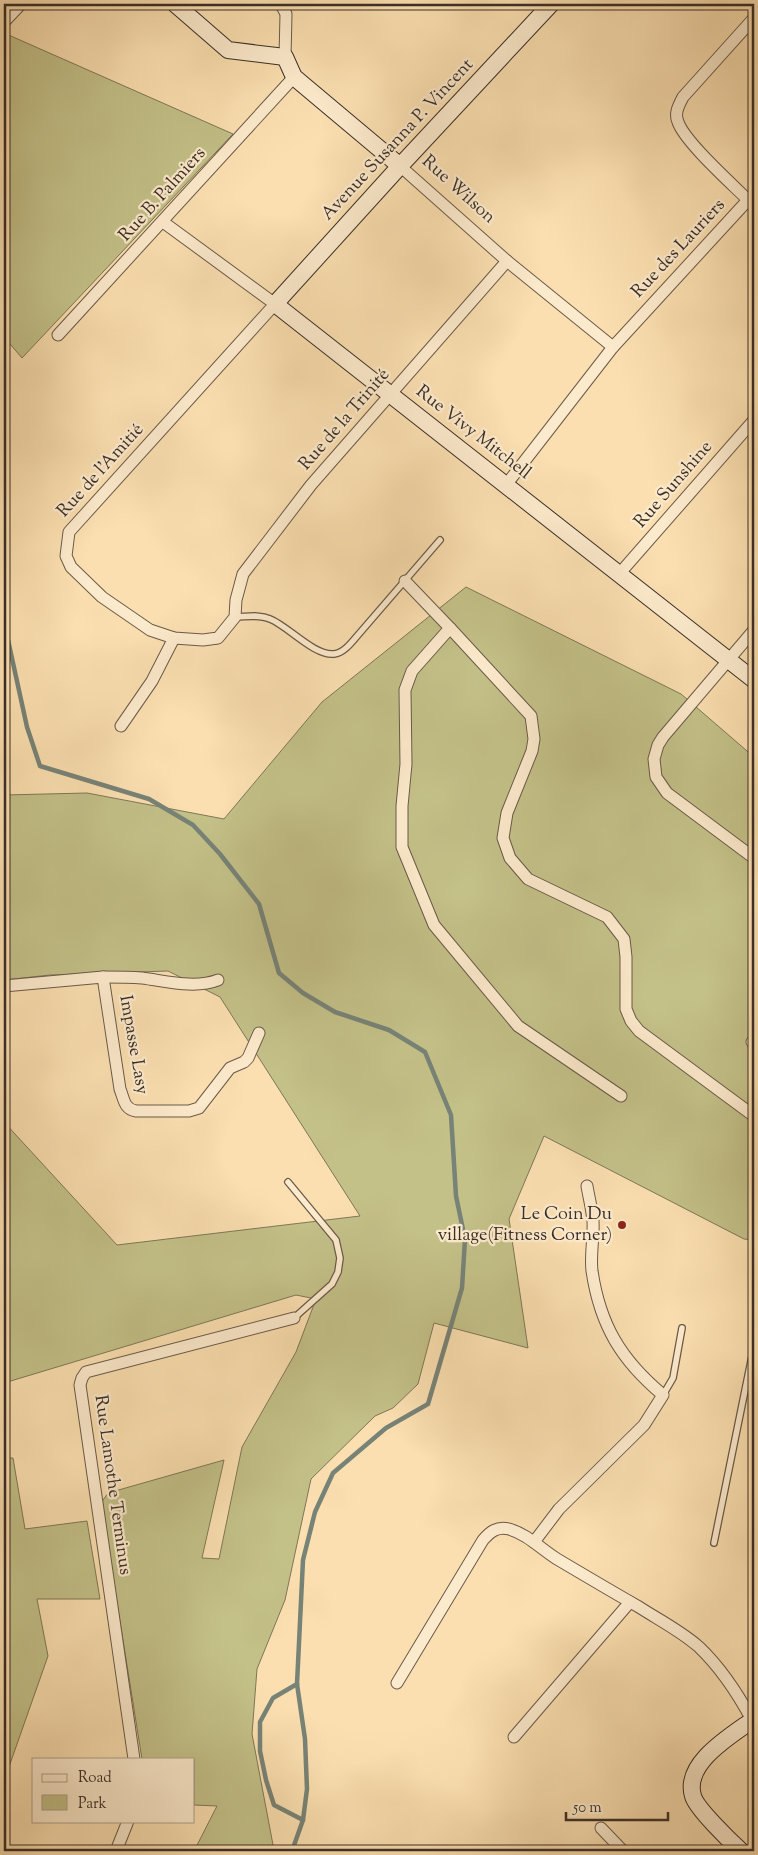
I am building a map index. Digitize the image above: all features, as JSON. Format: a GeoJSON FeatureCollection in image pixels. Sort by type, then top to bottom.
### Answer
{"type":"FeatureCollection","features":[{"type":"Feature","properties":{"kind":"street"},"geometry":{"type":"LineString","coordinates":[[4,22],[21,4]]}},
{"type":"Feature","properties":{"kind":"street"},"geometry":{"type":"LineString","coordinates":[[175,4],[228,50],[286,56],[286,14],[281,4]]}},
{"type":"Feature","properties":{"kind":"street","name":"Avenue Susanna P. Vincent"},"geometry":{"type":"LineString","coordinates":[[275,304],[551,4]]}},
{"type":"Feature","properties":{"kind":"street","name":"Rue des Lauriers"},"geometry":{"type":"LineString","coordinates":[[506,484],[613,347],[751,203],[687,138],[677,122],[676,109],[683,97],[754,18]]}},
{"type":"Feature","properties":{"kind":"street","name":"Rue Wilson"},"geometry":{"type":"LineString","coordinates":[[286,56],[294,77],[400,166],[507,261],[613,347]]}},
{"type":"Feature","properties":{"kind":"street","name":"Rue B. Palmiers"},"geometry":{"type":"LineString","coordinates":[[58,335],[294,77]]}},
{"type":"Feature","properties":{"kind":"street","name":"Rue Vivy Mitchell"},"geometry":{"type":"LineString","coordinates":[[163,222],[275,304],[754,680]]}},
{"type":"Feature","properties":{"kind":"street","name":"Rue de la Trinité"},"geometry":{"type":"LineString","coordinates":[[235,617],[239,586],[243,574],[311,485],[507,261]]}},
{"type":"Feature","properties":{"kind":"street","name":"Rue de l'Amitié"},"geometry":{"type":"LineString","coordinates":[[235,617],[218,638],[203,640],[174,638],[150,630],[102,597],[71,567],[66,556],[69,532],[275,304]]}},
{"type":"Feature","properties":{"kind":"street","name":"Rue Sunshine"},"geometry":{"type":"LineString","coordinates":[[620,573],[754,420]]}},
{"type":"Feature","properties":{"kind":"street"},"geometry":{"type":"LineString","coordinates":[[405,581],[530,716],[534,738],[532,752],[507,813],[503,838],[510,858],[528,879],[607,917],[624,939],[626,1009],[631,1022],[639,1031],[754,1116]]}},
{"type":"Feature","properties":{"kind":"street"},"geometry":{"type":"LineString","coordinates":[[450,628],[412,671],[405,690],[406,764],[402,806],[402,847],[434,925],[518,1026],[621,1096]]}},
{"type":"Feature","properties":{"kind":"street"},"geometry":{"type":"LineString","coordinates":[[754,630],[658,745],[654,759],[656,776],[667,793],[754,858]]}},
{"type":"Feature","properties":{"kind":"street"},"geometry":{"type":"LineString","coordinates":[[121,726],[152,681],[174,638]]}},
{"type":"Feature","properties":{"kind":"street"},"geometry":{"type":"LineString","coordinates":[[103,977],[141,978],[161,982],[207,984],[218,980]]}},
{"type":"Feature","properties":{"kind":"street","name":"Impasse Lasy"},"geometry":{"type":"LineString","coordinates":[[4,986],[103,977],[120,1089],[126,1106],[136,1112],[195,1110],[208,1098],[230,1068],[244,1062],[248,1058],[259,1033]]}},
{"type":"Feature","properties":{"kind":"street"},"geometry":{"type":"LineString","coordinates":[[534,1542],[559,1509],[644,1425],[663,1395],[643,1378],[628,1361],[610,1333],[598,1299],[592,1269],[593,1220],[587,1186]]}},
{"type":"Feature","properties":{"kind":"street","name":"Rue Lamothe Terminus"},"geometry":{"type":"LineString","coordinates":[[134,1758],[80,1385],[82,1378],[86,1372],[294,1318]]}},
{"type":"Feature","properties":{"kind":"street"},"geometry":{"type":"LineString","coordinates":[[397,1683],[483,1540],[490,1532],[498,1528],[509,1529],[534,1542],[555,1557],[675,1629],[698,1647],[717,1667],[741,1699],[753,1720],[703,1758],[694,1772],[691,1786],[693,1796],[700,1808],[734,1849]]}},
{"type":"Feature","properties":{"kind":"street"},"geometry":{"type":"LineString","coordinates":[[514,1737],[630,1602]]}},
{"type":"Feature","properties":{"kind":"street"},"geometry":{"type":"LineString","coordinates":[[116,1851],[128,1822]]}},
{"type":"Feature","properties":{"kind":"street"},"geometry":{"type":"LineString","coordinates":[[601,1828],[623,1851]]}},
{"type":"Feature","properties":{"kind":"lane"},"geometry":{"type":"LineString","coordinates":[[235,617],[256,616],[270,618],[321,651],[335,654],[346,648],[440,540]]}},
{"type":"Feature","properties":{"kind":"lane"},"geometry":{"type":"LineString","coordinates":[[288,1182],[336,1240],[340,1258],[338,1272],[332,1284],[294,1318]]}},
{"type":"Feature","properties":{"kind":"lane"},"geometry":{"type":"LineString","coordinates":[[663,1395],[674,1378],[682,1328]]}},
{"type":"Feature","properties":{"kind":"lane"},"geometry":{"type":"LineString","coordinates":[[714,1543],[754,1346]]}},
{"type":"Feature","properties":{"kind":"green space"},"geometry":{"type":"Polygon","coordinates":[[[4,33],[233,134],[22,358],[4,337],[4,33]]]}},
{"type":"Feature","properties":{"kind":"green space"},"geometry":{"type":"Polygon","coordinates":[[[466,587],[681,694],[754,757],[754,1240],[744,1239],[544,1136],[509,1219],[528,1348],[434,1323],[418,1384],[393,1408],[375,1416],[311,1479],[285,1600],[257,1669],[252,1734],[274,1850],[194,1851],[217,1806],[195,1805],[195,1758],[142,1758],[101,1503],[108,1493],[224,1460],[202,1558],[219,1559],[242,1447],[296,1352],[316,1299],[296,1295],[4,1383],[4,1122],[117,1245],[360,1216],[220,997],[168,971],[50,975],[4,980],[4,795],[87,793],[224,819],[322,702],[466,587]]]}},
{"type":"Feature","properties":{"kind":"green space"},"geometry":{"type":"Polygon","coordinates":[[[4,1458],[13,1458],[25,1529],[87,1521],[100,1599],[37,1599],[48,1656],[4,1781],[4,1458]]]}},
{"type":"Feature","properties":{"kind":"waterway"},"geometry":{"type":"LineString","coordinates":[[4,631],[8,640],[27,727],[40,766],[149,799],[193,825],[220,854],[259,904],[279,973],[303,993],[335,1012],[389,1030],[425,1052],[451,1115],[456,1196],[465,1239],[462,1288],[428,1404],[386,1428],[333,1473],[315,1512],[303,1560],[297,1684],[305,1739],[307,1789],[303,1820],[292,1851]]}},
{"type":"Feature","properties":{"kind":"waterway"},"geometry":{"type":"LineString","coordinates":[[297,1684],[273,1698],[260,1722],[260,1751],[274,1805],[303,1820]]}},
{"type":"Feature","properties":{"kind":"place","name":"Le Coin Du village(Fitness Corner)"},"geometry":{"type":"Point","coordinates":[622,1225]}}]}
